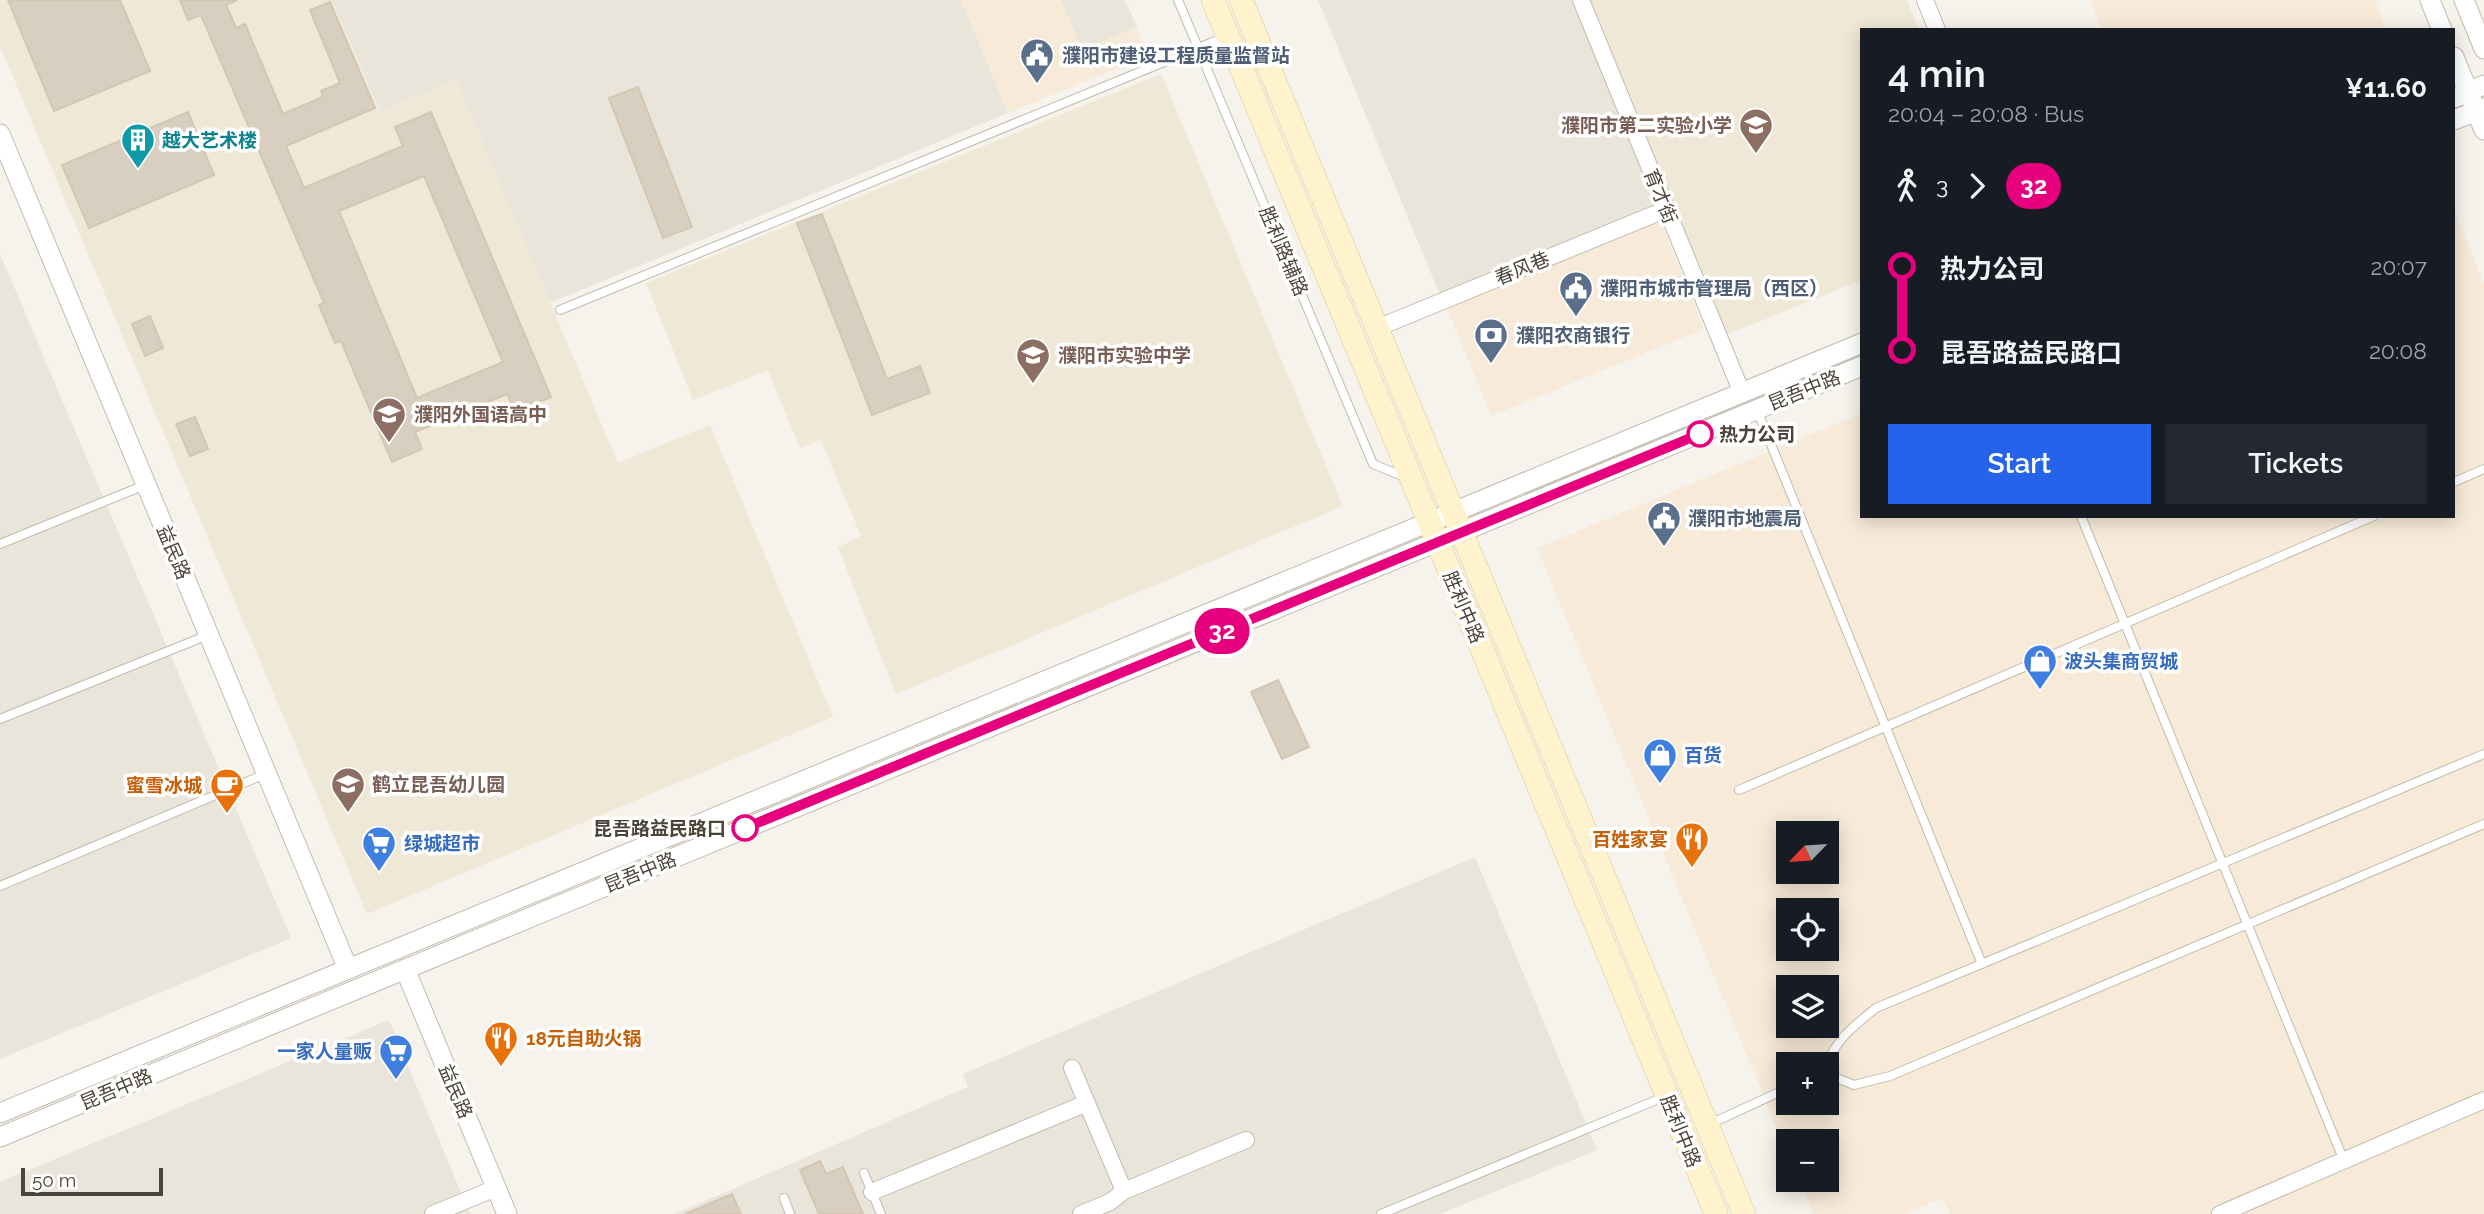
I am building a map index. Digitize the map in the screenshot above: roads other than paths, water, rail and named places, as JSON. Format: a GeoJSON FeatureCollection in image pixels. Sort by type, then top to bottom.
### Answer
{"type":"FeatureCollection","features":[{"type":"Feature","properties":{"kind":"main road","name":"胜利中路"},"geometry":{"type":"LineString","coordinates":[[1213,0],[1716,1214]]}},
{"type":"Feature","properties":{"kind":"main road","name":"胜利中路"},"geometry":{"type":"LineString","coordinates":[[1241,0],[1744,1214]]}},
{"type":"Feature","properties":{"kind":"street","name":"育才街"},"geometry":{"type":"LineString","coordinates":[[1581,0],[1742,393]]}},
{"type":"Feature","properties":{"kind":"street"},"geometry":{"type":"LineString","coordinates":[[1925,0],[1936,28]]}},
{"type":"Feature","properties":{"kind":"street"},"geometry":{"type":"LineString","coordinates":[[2430,0],[2441,28]]}},
{"type":"Feature","properties":{"kind":"street"},"geometry":{"type":"LineString","coordinates":[[2463,0],[2484,49]]}},
{"type":"Feature","properties":{"kind":"street"},"geometry":{"type":"LineString","coordinates":[[2455,60],[2468,92],[2480,109],[2484,130]]}},
{"type":"Feature","properties":{"kind":"street"},"geometry":{"type":"LineString","coordinates":[[2455,120],[2480,109]]}},
{"type":"Feature","properties":{"kind":"street","name":"益民路"},"geometry":{"type":"LineString","coordinates":[[0,134],[348,969]]}},
{"type":"Feature","properties":{"kind":"street","name":"春风巷"},"geometry":{"type":"LineString","coordinates":[[1377,328],[1667,209]]}},
{"type":"Feature","properties":{"kind":"street","name":"昆吾中路"},"geometry":{"type":"LineString","coordinates":[[0,1137],[405,969],[1457,522],[1742,393],[1860,344]]}},
{"type":"Feature","properties":{"kind":"street","name":"昆吾中路"},"geometry":{"type":"LineString","coordinates":[[1457,522],[1756,410],[1860,367]]}},
{"type":"Feature","properties":{"kind":"street","name":"昆吾中路"},"geometry":{"type":"LineString","coordinates":[[0,1114],[348,969],[1433,532]]}},
{"type":"Feature","properties":{"kind":"street","name":"益民路"},"geometry":{"type":"LineString","coordinates":[[405,969],[507,1214]]}},
{"type":"Feature","properties":{"kind":"street"},"geometry":{"type":"LineString","coordinates":[[1072,1068],[1124,1191]]}},
{"type":"Feature","properties":{"kind":"street"},"geometry":{"type":"LineString","coordinates":[[2220,1214],[2484,1100]]}},
{"type":"Feature","properties":{"kind":"street"},"geometry":{"type":"LineString","coordinates":[[872,1192],[1087,1103]]}},
{"type":"Feature","properties":{"kind":"street"},"geometry":{"type":"LineString","coordinates":[[1081,1214],[1113,1208],[1124,1191],[1246,1140]]}},
{"type":"Feature","properties":{"kind":"street"},"geometry":{"type":"LineString","coordinates":[[433,1214],[496,1188]]}},
{"type":"Feature","properties":{"kind":"lane","name":"胜利路辅路"},"geometry":{"type":"LineString","coordinates":[[1178,0],[1373,464],[1412,480]]}},
{"type":"Feature","properties":{"kind":"lane"},"geometry":{"type":"LineString","coordinates":[[560,310],[1228,36]]}},
{"type":"Feature","properties":{"kind":"lane"},"geometry":{"type":"LineString","coordinates":[[1756,410],[1982,964]]}},
{"type":"Feature","properties":{"kind":"lane"},"geometry":{"type":"LineString","coordinates":[[2455,482],[2484,469]]}},
{"type":"Feature","properties":{"kind":"lane"},"geometry":{"type":"LineString","coordinates":[[0,544],[145,485]]}},
{"type":"Feature","properties":{"kind":"lane"},"geometry":{"type":"LineString","coordinates":[[2082,518],[2344,1161]]}},
{"type":"Feature","properties":{"kind":"lane"},"geometry":{"type":"LineString","coordinates":[[1739,790],[2369,518]]}},
{"type":"Feature","properties":{"kind":"lane"},"geometry":{"type":"LineString","coordinates":[[0,719],[209,635]]}},
{"type":"Feature","properties":{"kind":"lane"},"geometry":{"type":"LineString","coordinates":[[1832,1052],[1848,1031],[1876,1008],[2484,754]]}},
{"type":"Feature","properties":{"kind":"lane"},"geometry":{"type":"LineString","coordinates":[[0,886],[266,774]]}},
{"type":"Feature","properties":{"kind":"lane"},"geometry":{"type":"LineString","coordinates":[[1839,1078],[1854,1084],[1890,1076],[2484,824]]}},
{"type":"Feature","properties":{"kind":"lane"},"geometry":{"type":"LineString","coordinates":[[1707,1125],[1776,1093]]}},
{"type":"Feature","properties":{"kind":"lane"},"geometry":{"type":"LineString","coordinates":[[1381,1214],[1667,1096]]}},
{"type":"Feature","properties":{"kind":"lane"},"geometry":{"type":"LineString","coordinates":[[864,1173],[881,1214]]}},
{"type":"Feature","properties":{"kind":"lane"},"geometry":{"type":"LineString","coordinates":[[783,1198],[790,1214]]}},
{"type":"Feature","properties":{"kind":"place","name":"濮阳市建设工程质量监督站"},"geometry":{"type":"Point","coordinates":[1037,85]}},
{"type":"Feature","properties":{"kind":"place","name":"濮阳市第二实验小学"},"geometry":{"type":"Point","coordinates":[1756,155]}},
{"type":"Feature","properties":{"kind":"place","name":"越大艺术楼"},"geometry":{"type":"Point","coordinates":[138,170]}},
{"type":"Feature","properties":{"kind":"place","name":"濮阳市城市管理局（西区）"},"geometry":{"type":"Point","coordinates":[1576,318]}},
{"type":"Feature","properties":{"kind":"place","name":"濮阳农商银行"},"geometry":{"type":"Point","coordinates":[1491,365]}},
{"type":"Feature","properties":{"kind":"place","name":"濮阳市实验中学"},"geometry":{"type":"Point","coordinates":[1033,385]}},
{"type":"Feature","properties":{"kind":"place","name":"热力公司"},"geometry":{"type":"Point","coordinates":[1700,434]}},
{"type":"Feature","properties":{"kind":"place","name":"濮阳外国语高中"},"geometry":{"type":"Point","coordinates":[389,444]}},
{"type":"Feature","properties":{"kind":"place","name":"濮阳市地震局"},"geometry":{"type":"Point","coordinates":[1664,548]}},
{"type":"Feature","properties":{"kind":"place","name":"波头集商贸城"},"geometry":{"type":"Point","coordinates":[2040,691]}},
{"type":"Feature","properties":{"kind":"place","name":"百货"},"geometry":{"type":"Point","coordinates":[1660,785]}},
{"type":"Feature","properties":{"kind":"place","name":"鹤立昆吾幼儿园"},"geometry":{"type":"Point","coordinates":[348,814]}},
{"type":"Feature","properties":{"kind":"place","name":"蜜雪冰城"},"geometry":{"type":"Point","coordinates":[227,815]}},
{"type":"Feature","properties":{"kind":"place","name":"昆吾路益民路口"},"geometry":{"type":"Point","coordinates":[745,828]}},
{"type":"Feature","properties":{"kind":"place","name":"百姓家宴"},"geometry":{"type":"Point","coordinates":[1692,869]}},
{"type":"Feature","properties":{"kind":"place","name":"绿城超市"},"geometry":{"type":"Point","coordinates":[379,873]}},
{"type":"Feature","properties":{"kind":"place","name":"18元自助火锅"},"geometry":{"type":"Point","coordinates":[501,1068]}},
{"type":"Feature","properties":{"kind":"place","name":"一家人量贩"},"geometry":{"type":"Point","coordinates":[396,1081]}}]}
